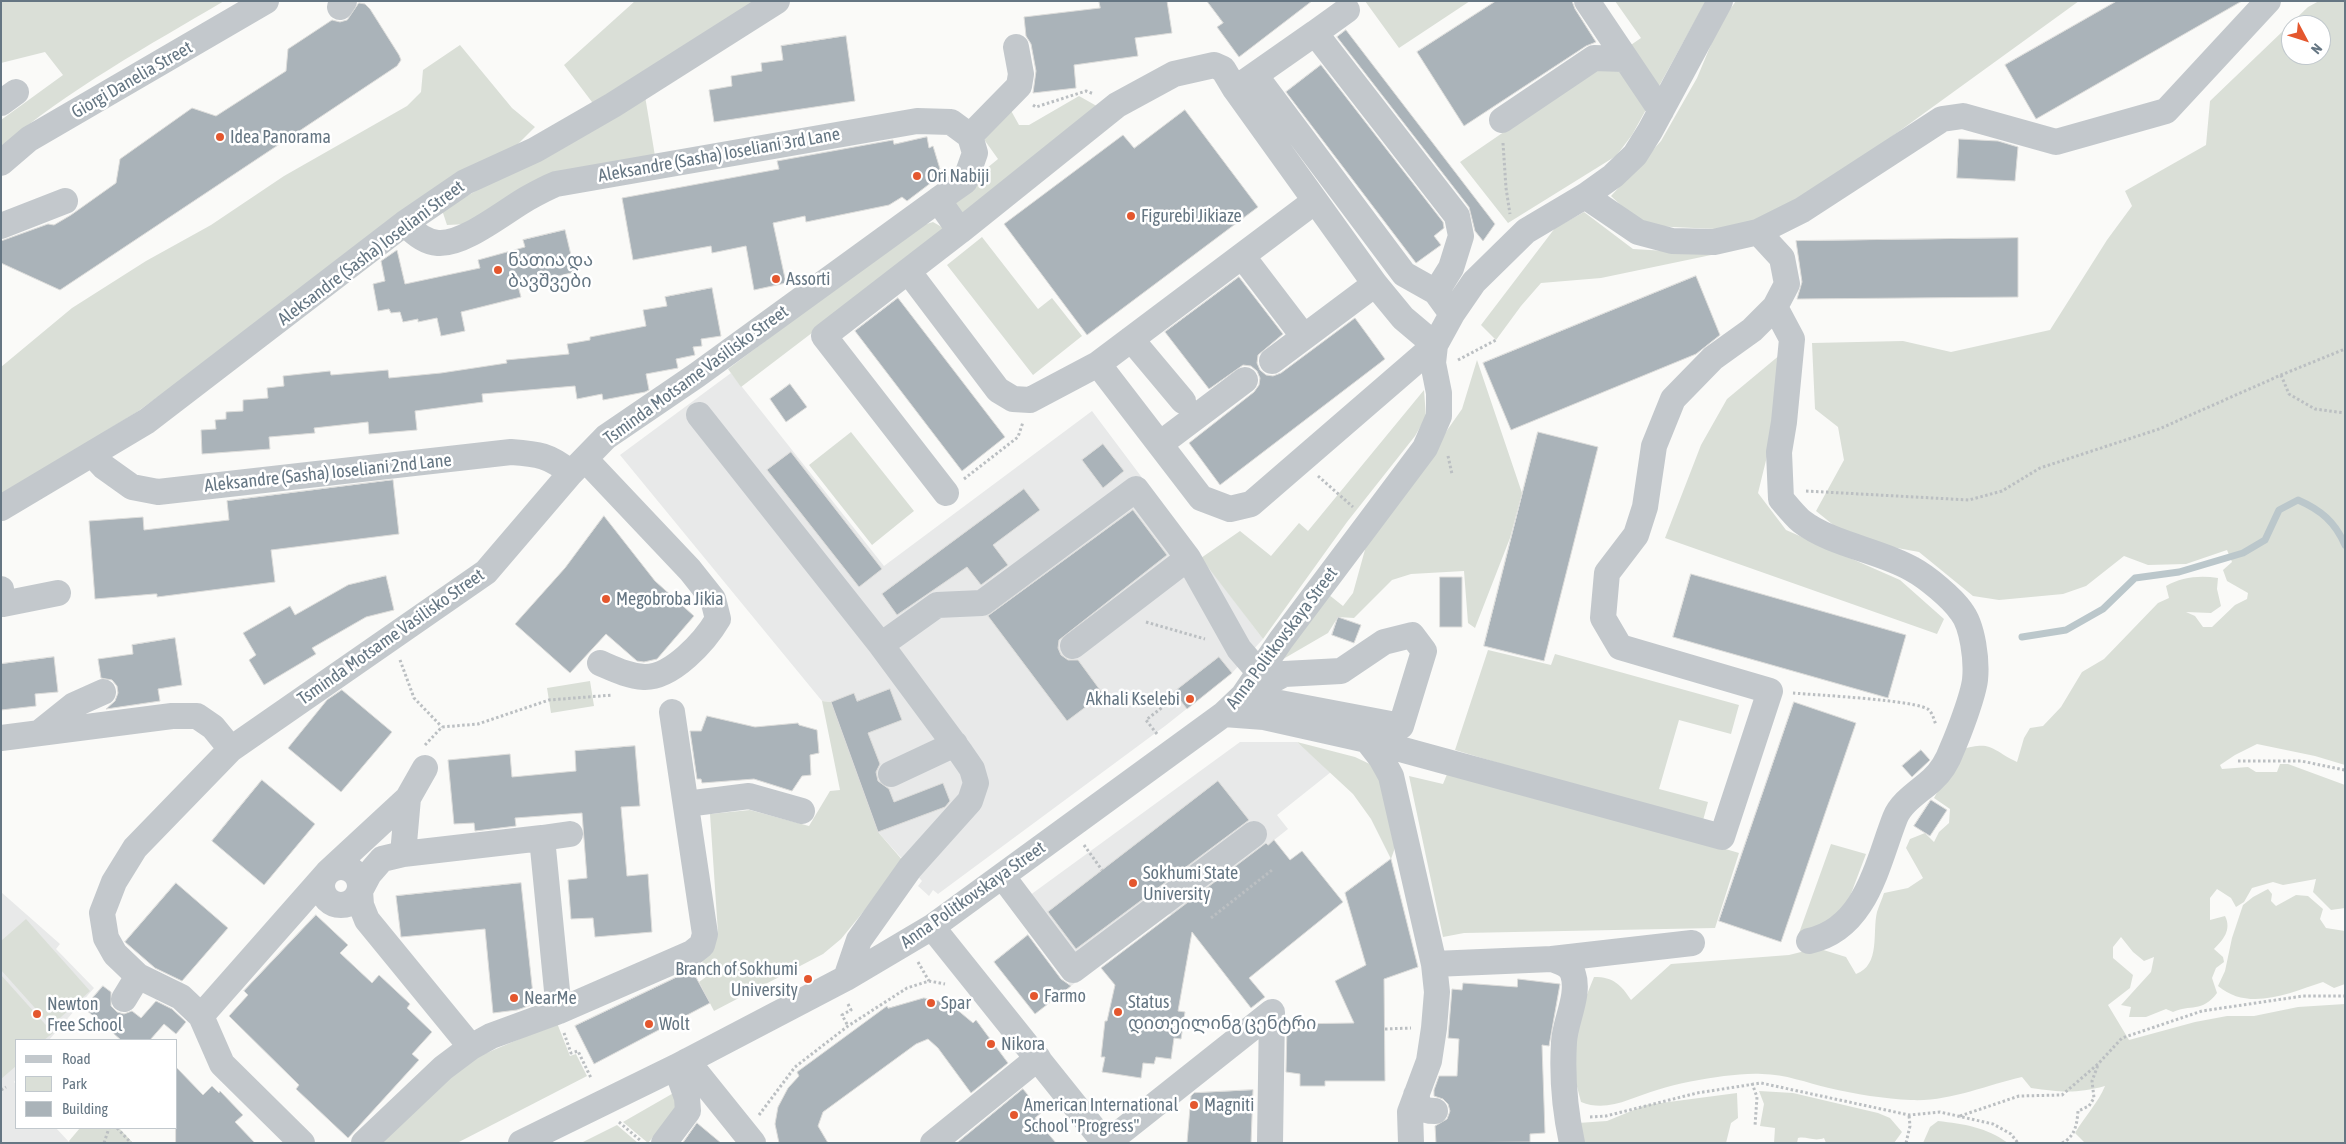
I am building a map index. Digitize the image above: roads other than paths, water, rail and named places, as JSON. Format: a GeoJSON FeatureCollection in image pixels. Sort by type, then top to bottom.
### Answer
{"type":"FeatureCollection","features":[{"type":"Feature","properties":{"kind":"street","name":"Giorgi Danelia Street"},"geometry":{"type":"LineString","coordinates":[[1,163],[29,139],[266,1]]}},
{"type":"Feature","properties":{"kind":"street","name":"Aleksandre (Sasha) Ioseliani Street"},"geometry":{"type":"LineString","coordinates":[[1,508],[147,421],[405,223],[465,182],[535,150],[606,110],[777,1]]}},
{"type":"Feature","properties":{"kind":"street"},"geometry":{"type":"LineString","coordinates":[[1587,1],[1624,59],[1661,111]]}},
{"type":"Feature","properties":{"kind":"street","name":"Anna Politkovskaya Street"},"geometry":{"type":"LineString","coordinates":[[521,1143],[681,1064],[846,989],[1003,877],[1224,714],[1243,696],[1425,448],[1439,416],[1435,373],[1435,345],[1452,314],[1474,282],[1526,231],[1585,196],[1613,176],[1635,155],[1661,111],[1720,1]]}},
{"type":"Feature","properties":{"kind":"street"},"geometry":{"type":"LineString","coordinates":[[1585,196],[1638,232],[1672,241],[1714,242],[1758,232],[1802,210],[1942,119],[1963,116],[2056,142],[2166,111],[2268,1]]}},
{"type":"Feature","properties":{"kind":"street"},"geometry":{"type":"LineString","coordinates":[[1245,82],[1347,10]]}},
{"type":"Feature","properties":{"kind":"street"},"geometry":{"type":"LineString","coordinates":[[1315,33],[1457,216],[1461,236],[1451,268],[1436,292]]}},
{"type":"Feature","properties":{"kind":"street"},"geometry":{"type":"LineString","coordinates":[[960,231],[938,200],[965,181],[975,154],[970,136],[1012,95],[1018,86],[1021,74],[1016,47]]}},
{"type":"Feature","properties":{"kind":"street"},"geometry":{"type":"LineString","coordinates":[[1502,120],[1594,58],[1624,59]]}},
{"type":"Feature","properties":{"kind":"street"},"geometry":{"type":"LineString","coordinates":[[946,492],[824,336],[908,272],[1117,105],[1174,74],[1214,65],[1245,82],[1404,274],[1436,292],[1452,314]]}},
{"type":"Feature","properties":{"kind":"street"},"geometry":{"type":"LineString","coordinates":[[1098,364],[1201,498],[1230,509],[1251,504],[1435,345],[1403,318],[1375,284],[1315,201],[1245,82]]}},
{"type":"Feature","properties":{"kind":"street","name":"Aleksandre (Sasha) Ioseliani 3rd Lane"},"geometry":{"type":"LineString","coordinates":[[405,223],[414,233],[438,243],[464,237],[480,229],[527,198],[556,184],[592,176],[917,121],[951,122],[970,136]]}},
{"type":"Feature","properties":{"kind":"street","name":"Tsminda Motsame Vasilisko Street"},"geometry":{"type":"LineString","coordinates":[[302,1143],[222,1064],[201,1016],[180,997],[138,976],[115,954],[106,938],[102,914],[114,882],[136,848],[231,749],[486,572],[578,466],[606,437],[697,375],[938,200]]}},
{"type":"Feature","properties":{"kind":"street"},"geometry":{"type":"LineString","coordinates":[[1,226],[66,201]]}},
{"type":"Feature","properties":{"kind":"street"},"geometry":{"type":"LineString","coordinates":[[908,272],[998,390],[1013,399],[1030,400],[1098,364],[1243,257],[1315,201]]}},
{"type":"Feature","properties":{"kind":"street"},"geometry":{"type":"LineString","coordinates":[[1224,714],[1264,717],[1367,740],[1722,837],[1770,691],[1620,647],[1603,618],[1607,573],[1636,535],[1645,507],[1654,446],[1673,399],[1713,358],[1752,330],[1775,307],[1787,284],[1782,258],[1758,232]]}},
{"type":"Feature","properties":{"kind":"street"},"geometry":{"type":"LineString","coordinates":[[1243,257],[1304,337]]}},
{"type":"Feature","properties":{"kind":"street"},"geometry":{"type":"LineString","coordinates":[[1272,361],[1375,284]]}},
{"type":"Feature","properties":{"kind":"street"},"geometry":{"type":"LineString","coordinates":[[1775,307],[1792,339],[1784,422],[1779,452],[1780,499],[1802,521],[1840,541],[1912,569],[1962,611],[1974,648],[1975,682],[1944,766],[1896,816],[1873,880],[1860,905],[1846,923],[1828,934],[1809,941]]}},
{"type":"Feature","properties":{"kind":"street"},"geometry":{"type":"LineString","coordinates":[[1131,339],[1183,401]]}},
{"type":"Feature","properties":{"kind":"street"},"geometry":{"type":"LineString","coordinates":[[1160,444],[1245,380]]}},
{"type":"Feature","properties":{"kind":"street"},"geometry":{"type":"LineString","coordinates":[[699,415],[881,645],[972,769],[976,783],[970,801],[910,868],[859,940],[846,989]]}},
{"type":"Feature","properties":{"kind":"street","name":"Aleksandre (Sasha) Ioseliani 2nd Lane"},"geometry":{"type":"LineString","coordinates":[[92,454],[104,467],[132,487],[158,492],[511,452],[539,454],[578,466],[690,570],[712,599],[718,619],[706,638],[685,658],[664,672],[646,677],[631,675],[600,663]]}},
{"type":"Feature","properties":{"kind":"street"},"geometry":{"type":"LineString","coordinates":[[881,645],[937,605],[982,603],[1136,489],[1188,558],[1239,649],[1259,672]]}},
{"type":"Feature","properties":{"kind":"street"},"geometry":{"type":"LineString","coordinates":[[1073,646],[1188,558]]}},
{"type":"Feature","properties":{"kind":"street"},"geometry":{"type":"LineString","coordinates":[[1,589],[3,604],[58,593]]}},
{"type":"Feature","properties":{"kind":"street"},"geometry":{"type":"LineString","coordinates":[[1412,634],[1424,650],[1401,726],[1243,696],[1284,674],[1341,671],[1384,642],[1412,634]]}},
{"type":"Feature","properties":{"kind":"street"},"geometry":{"type":"LineString","coordinates":[[38,733],[74,705],[103,692]]}},
{"type":"Feature","properties":{"kind":"street"},"geometry":{"type":"LineString","coordinates":[[364,1143],[443,1068],[471,1047],[490,1036],[558,1012],[692,953],[702,946],[705,934],[672,712]]}},
{"type":"Feature","properties":{"kind":"street"},"geometry":{"type":"LineString","coordinates":[[1,738],[172,716],[197,716],[213,727],[231,749]]}},
{"type":"Feature","properties":{"kind":"street"},"geometry":{"type":"LineString","coordinates":[[1367,740],[1382,758],[1391,776],[1434,964],[1437,992],[1426,1103],[1410,1112],[1411,1143]]}},
{"type":"Feature","properties":{"kind":"street"},"geometry":{"type":"LineString","coordinates":[[891,774],[954,744]]}},
{"type":"Feature","properties":{"kind":"street"},"geometry":{"type":"LineString","coordinates":[[201,1016],[328,872],[408,798],[425,768]]}},
{"type":"Feature","properties":{"kind":"street"},"geometry":{"type":"LineString","coordinates":[[686,804],[749,796],[802,811]]}},
{"type":"Feature","properties":{"kind":"street"},"geometry":{"type":"LineString","coordinates":[[402,854],[408,798]]}},
{"type":"Feature","properties":{"kind":"street"},"geometry":{"type":"LineString","coordinates":[[335,904],[347,904],[357,897],[369,874],[382,859],[402,854],[570,834]]}},
{"type":"Feature","properties":{"kind":"street"},"geometry":{"type":"LineString","coordinates":[[1003,877],[1073,970],[1254,834]]}},
{"type":"Feature","properties":{"kind":"street"},"geometry":{"type":"LineString","coordinates":[[542,838],[558,1012]]}},
{"type":"Feature","properties":{"kind":"street"},"geometry":{"type":"LineString","coordinates":[[384,943],[329,901],[322,884],[328,872],[339,866],[351,869],[359,879],[361,905],[367,920],[471,1047]]}},
{"type":"Feature","properties":{"kind":"street"},"geometry":{"type":"LineString","coordinates":[[932,927],[1106,1143],[1272,1012],[1270,1143]]}},
{"type":"Feature","properties":{"kind":"street"},"geometry":{"type":"LineString","coordinates":[[1434,964],[1552,959],[1692,943]]}},
{"type":"Feature","properties":{"kind":"street"},"geometry":{"type":"LineString","coordinates":[[1552,959],[1566,964],[1573,972],[1574,988],[1564,1042],[1566,1118],[1572,1143]]}},
{"type":"Feature","properties":{"kind":"street"},"geometry":{"type":"LineString","coordinates":[[124,999],[138,976]]}},
{"type":"Feature","properties":{"kind":"street"},"geometry":{"type":"LineString","coordinates":[[933,1143],[1038,1058]]}},
{"type":"Feature","properties":{"kind":"street"},"geometry":{"type":"LineString","coordinates":[[664,1143],[688,1111],[681,1064]]}},
{"type":"Feature","properties":{"kind":"street"},"geometry":{"type":"LineString","coordinates":[[681,1064],[753,1143]]}},
{"type":"Feature","properties":{"kind":"waterway"},"geometry":{"type":"LineString","coordinates":[[2022,637],[2066,630],[2103,609],[2135,578],[2179,572],[2243,553],[2265,540],[2279,510],[2298,500],[2314,508],[2332,523],[2345,545]]}},
{"type":"Feature","properties":{"kind":"place","name":"Idea Panorama"},"geometry":{"type":"Point","coordinates":[220,137]}},
{"type":"Feature","properties":{"kind":"place","name":"Ori Nabiji"},"geometry":{"type":"Point","coordinates":[917,176]}},
{"type":"Feature","properties":{"kind":"place","name":"Figurebi Jikiaze"},"geometry":{"type":"Point","coordinates":[1131,216]}},
{"type":"Feature","properties":{"kind":"place","name":"ნათია და ბავშვები"},"geometry":{"type":"Point","coordinates":[498,270]}},
{"type":"Feature","properties":{"kind":"place","name":"Assorti"},"geometry":{"type":"Point","coordinates":[776,279]}},
{"type":"Feature","properties":{"kind":"place","name":"Megobroba Jikia"},"geometry":{"type":"Point","coordinates":[606,599]}},
{"type":"Feature","properties":{"kind":"place","name":"Akhali Kselebi"},"geometry":{"type":"Point","coordinates":[1190,699]}},
{"type":"Feature","properties":{"kind":"place","name":"Sokhumi State University"},"geometry":{"type":"Point","coordinates":[1133,883]}},
{"type":"Feature","properties":{"kind":"place","name":"Branch of Sokhumi University"},"geometry":{"type":"Point","coordinates":[808,979]}},
{"type":"Feature","properties":{"kind":"place","name":"Farmo"},"geometry":{"type":"Point","coordinates":[1034,996]}},
{"type":"Feature","properties":{"kind":"place","name":"NearMe"},"geometry":{"type":"Point","coordinates":[514,998]}},
{"type":"Feature","properties":{"kind":"place","name":"Spar"},"geometry":{"type":"Point","coordinates":[931,1003]}},
{"type":"Feature","properties":{"kind":"place","name":"Status დითეილინგ ცენტრი"},"geometry":{"type":"Point","coordinates":[1118,1012]}},
{"type":"Feature","properties":{"kind":"place","name":"Newton Free School"},"geometry":{"type":"Point","coordinates":[37,1014]}},
{"type":"Feature","properties":{"kind":"place","name":"Wolt"},"geometry":{"type":"Point","coordinates":[649,1024]}},
{"type":"Feature","properties":{"kind":"place","name":"Nikora"},"geometry":{"type":"Point","coordinates":[991,1044]}},
{"type":"Feature","properties":{"kind":"place","name":"Magniti"},"geometry":{"type":"Point","coordinates":[1194,1105]}},
{"type":"Feature","properties":{"kind":"place","name":"American International School \"Progress\""},"geometry":{"type":"Point","coordinates":[1014,1115]}}]}
